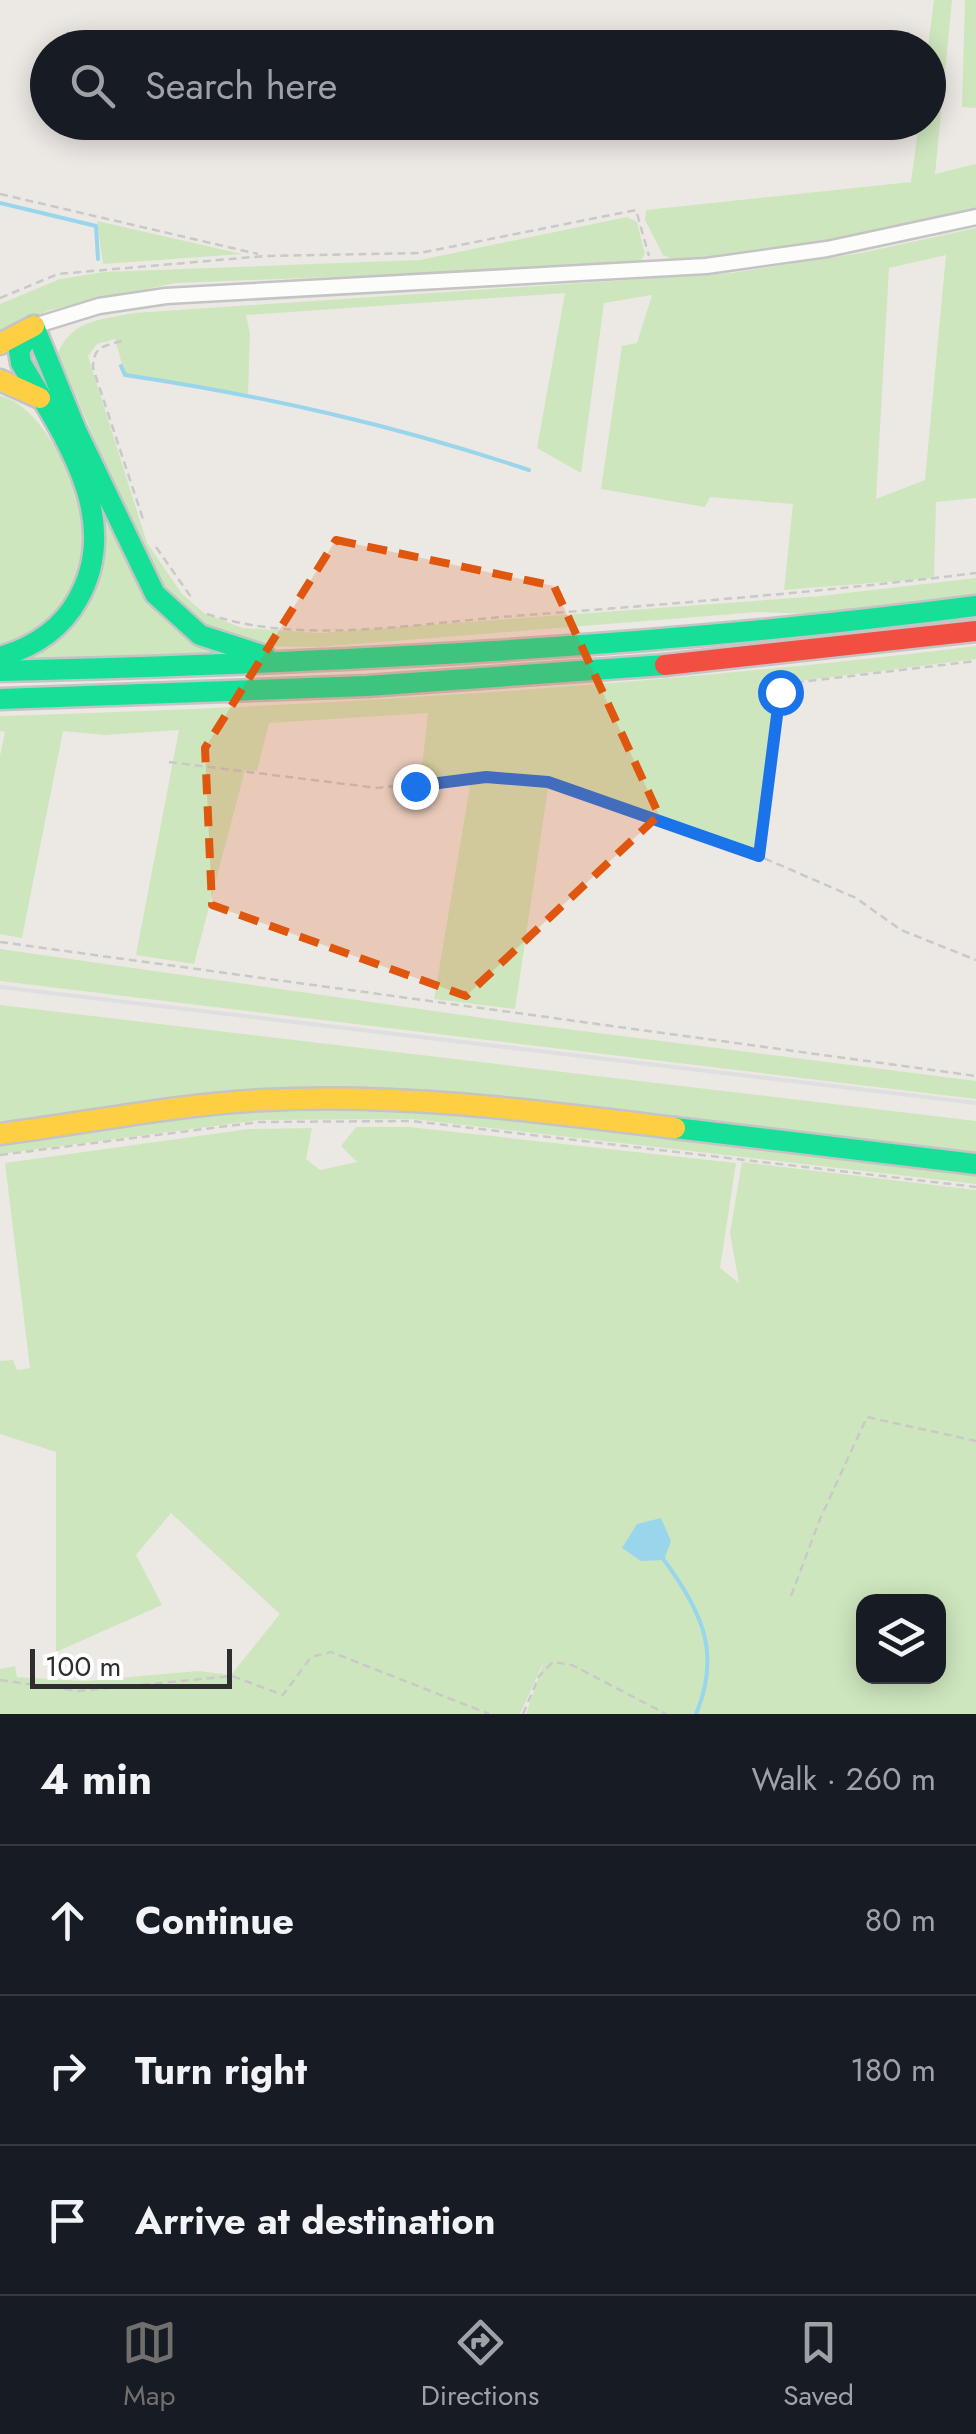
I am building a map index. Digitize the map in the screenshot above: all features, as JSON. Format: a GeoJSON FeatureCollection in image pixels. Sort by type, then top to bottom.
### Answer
{"type":"FeatureCollection","features":[{"type":"Feature","properties":{"kind":"main road"},"geometry":{"type":"LineString","coordinates":[[0,344],[34,326]]}},
{"type":"Feature","properties":{"kind":"main road"},"geometry":{"type":"LineString","coordinates":[[0,657],[34,644],[66,618],[84,591],[96,547],[88,491],[63,433],[19,356],[34,326]]}},
{"type":"Feature","properties":{"kind":"main road"},"geometry":{"type":"LineString","coordinates":[[34,326],[76,430],[155,594],[185,625],[216,643],[305,664]]}},
{"type":"Feature","properties":{"kind":"main road"},"geometry":{"type":"LineString","coordinates":[[0,380],[40,398]]}},
{"type":"Feature","properties":{"kind":"main road"},"geometry":{"type":"LineString","coordinates":[[0,671],[305,664],[836,626],[976,606]]}},
{"type":"Feature","properties":{"kind":"main road"},"geometry":{"type":"LineString","coordinates":[[0,699],[296,692],[648,670],[976,632]]}},
{"type":"Feature","properties":{"kind":"main road"},"geometry":{"type":"LineString","coordinates":[[0,1134],[261,1100],[364,1098],[486,1105],[976,1164]]}},
{"type":"Feature","properties":{"kind":"street"},"geometry":{"type":"LineString","coordinates":[[34,326],[99,306],[166,296],[652,271],[826,249],[976,217]]}},
{"type":"Feature","properties":{"kind":"path"},"geometry":{"type":"LineString","coordinates":[[0,194],[265,256]]}},
{"type":"Feature","properties":{"kind":"path"},"geometry":{"type":"LineString","coordinates":[[0,298],[58,274],[265,256],[420,253],[636,210],[652,271]]}},
{"type":"Feature","properties":{"kind":"path"},"geometry":{"type":"LineString","coordinates":[[122,341],[98,347],[93,368],[146,528]]}},
{"type":"Feature","properties":{"kind":"path"},"geometry":{"type":"LineString","coordinates":[[154,544],[171,574],[194,600]]}},
{"type":"Feature","properties":{"kind":"path"},"geometry":{"type":"LineString","coordinates":[[204,613],[243,626],[330,628],[821,592],[976,574]]}},
{"type":"Feature","properties":{"kind":"path"},"geometry":{"type":"LineString","coordinates":[[759,856],[780,692],[792,683],[976,661]]}},
{"type":"Feature","properties":{"kind":"path"},"geometry":{"type":"LineString","coordinates":[[169,762],[377,788],[486,777],[548,782],[759,856],[856,898],[901,930],[976,960]]}},
{"type":"Feature","properties":{"kind":"path"},"geometry":{"type":"LineString","coordinates":[[0,942],[976,1076]]}},
{"type":"Feature","properties":{"kind":"path"},"geometry":{"type":"LineString","coordinates":[[0,1156],[259,1122],[412,1122],[976,1187]]}},
{"type":"Feature","properties":{"kind":"path"},"geometry":{"type":"LineString","coordinates":[[791,1596],[820,1519],[867,1416],[976,1441]]}},
{"type":"Feature","properties":{"kind":"path"},"geometry":{"type":"LineString","coordinates":[[0,1680],[78,1691],[232,1676],[283,1696],[311,1657],[332,1652],[489,1714]]}},
{"type":"Feature","properties":{"kind":"path"},"geometry":{"type":"LineString","coordinates":[[530,1714],[539,1676],[553,1662],[584,1671],[666,1714]]}},
{"type":"Feature","properties":{"kind":"path"},"geometry":{"type":"LineString","coordinates":[[523,1714],[530,1706]]}},
{"type":"Feature","properties":{"kind":"highlighted area"},"geometry":{"type":"Polygon","coordinates":[[[336,540],[554,586],[659,815],[466,996],[212,905],[205,748],[336,540]]]}},
{"type":"Feature","properties":{"kind":"green space"},"geometry":{"type":"Polygon","coordinates":[[[934,0],[952,0],[946,61],[946,30],[930,30],[934,0]]]}},
{"type":"Feature","properties":{"kind":"green space"},"geometry":{"type":"Polygon","coordinates":[[[965,0],[976,0],[976,108],[962,107],[965,0]]]}},
{"type":"Feature","properties":{"kind":"green space"},"geometry":{"type":"Polygon","coordinates":[[[917,140],[938,140],[935,174],[976,164],[976,211],[850,239],[679,262],[663,255],[645,220],[646,210],[911,182],[917,140]]]}},
{"type":"Feature","properties":{"kind":"green space"},"geometry":{"type":"Polygon","coordinates":[[[627,217],[637,222],[645,254],[638,265],[175,283],[50,310],[0,331],[0,304],[60,279],[104,272],[420,260],[627,217]]]}},
{"type":"Feature","properties":{"kind":"green space"},"geometry":{"type":"Polygon","coordinates":[[[97,221],[242,254],[103,264],[97,221]]]}},
{"type":"Feature","properties":{"kind":"green space"},"geometry":{"type":"Polygon","coordinates":[[[976,228],[976,498],[936,502],[934,578],[784,590],[793,504],[710,497],[705,507],[601,489],[622,346],[637,343],[652,295],[604,303],[581,473],[537,448],[565,293],[246,315],[250,334],[248,394],[125,375],[115,339],[97,344],[88,356],[147,543],[182,594],[204,613],[242,628],[320,633],[821,596],[976,578],[976,595],[818,614],[758,612],[318,647],[254,646],[196,623],[155,582],[58,353],[80,327],[134,313],[732,273],[861,253],[976,228]],[[946,255],[889,268],[876,499],[925,480],[946,255]]]}},
{"type":"Feature","properties":{"kind":"green space"},"geometry":{"type":"Polygon","coordinates":[[[0,396],[30,414],[57,449],[77,490],[86,531],[81,573],[66,602],[36,629],[0,648],[0,396]]]}},
{"type":"Feature","properties":{"kind":"green space"},"geometry":{"type":"Polygon","coordinates":[[[94,490],[149,598],[236,656],[16,659],[78,613],[94,490]]]}},
{"type":"Feature","properties":{"kind":"green space"},"geometry":{"type":"Polygon","coordinates":[[[976,646],[976,659],[775,684],[755,848],[749,852],[549,782],[515,1009],[434,999],[471,780],[420,785],[428,713],[269,723],[257,771],[245,770],[194,964],[136,955],[179,730],[104,735],[63,731],[22,938],[0,934],[0,756],[5,732],[0,731],[0,716],[489,692],[976,646]]]}},
{"type":"Feature","properties":{"kind":"green space"},"geometry":{"type":"Polygon","coordinates":[[[0,949],[511,1022],[976,1081],[976,1099],[0,981],[0,949]]]}},
{"type":"Feature","properties":{"kind":"green space"},"geometry":{"type":"Polygon","coordinates":[[[0,1005],[976,1121],[976,1156],[512,1098],[415,1090],[350,1089],[0,1127],[0,1005]]]}},
{"type":"Feature","properties":{"kind":"green space"},"geometry":{"type":"Polygon","coordinates":[[[368,1105],[976,1171],[976,1184],[412,1119],[259,1120],[0,1154],[0,1143],[262,1109],[368,1105]]]}},
{"type":"Feature","properties":{"kind":"green space"},"geometry":{"type":"Polygon","coordinates":[[[356,1127],[409,1127],[736,1163],[720,1268],[739,1283],[730,1233],[742,1162],[976,1190],[976,1714],[526,1714],[544,1661],[520,1714],[0,1714],[0,1669],[15,1666],[17,1677],[85,1681],[198,1671],[231,1675],[280,1614],[171,1513],[136,1555],[162,1605],[56,1652],[56,1452],[0,1434],[0,1361],[13,1360],[17,1370],[30,1368],[5,1163],[249,1129],[312,1128],[306,1159],[320,1170],[357,1162],[341,1146],[356,1127]]]}},
{"type":"Feature","properties":{"kind":"water"},"geometry":{"type":"Polygon","coordinates":[[[661,1518],[671,1541],[664,1560],[641,1561],[622,1548],[637,1524],[661,1518]]]}},
{"type":"Feature","properties":{"kind":"waterway"},"geometry":{"type":"LineString","coordinates":[[0,203],[96,226],[98,259]]}},
{"type":"Feature","properties":{"kind":"waterway"},"geometry":{"type":"LineString","coordinates":[[121,366],[125,375],[329,414],[529,470]]}},
{"type":"Feature","properties":{"kind":"waterway"},"geometry":{"type":"LineString","coordinates":[[664,1560],[688,1597],[704,1633],[707,1671],[696,1714]]}},
{"type":"Feature","properties":{"kind":"railway"},"geometry":{"type":"LineString","coordinates":[[0,987],[976,1103]]}},
{"type":"Feature","properties":{"kind":"traffic: fast"},"geometry":{"type":"LineString","coordinates":[[0,657],[45,636],[71,610],[90,568],[94,538],[91,507],[82,477],[54,418],[21,363],[19,351],[34,326],[76,430],[155,594],[200,635],[265,656]]}},
{"type":"Feature","properties":{"kind":"traffic: fast"},"geometry":{"type":"LineString","coordinates":[[0,671],[245,663],[611,643],[976,606]]}},
{"type":"Feature","properties":{"kind":"traffic: fast"},"geometry":{"type":"LineString","coordinates":[[0,699],[367,686],[665,665]]}},
{"type":"Feature","properties":{"kind":"traffic: fast"},"geometry":{"type":"LineString","coordinates":[[675,1128],[976,1164]]}},
{"type":"Feature","properties":{"kind":"traffic: slow"},"geometry":{"type":"LineString","coordinates":[[0,344],[34,326]]}},
{"type":"Feature","properties":{"kind":"traffic: slow"},"geometry":{"type":"LineString","coordinates":[[0,380],[40,398]]}},
{"type":"Feature","properties":{"kind":"traffic: slow"},"geometry":{"type":"LineString","coordinates":[[0,1134],[199,1105],[316,1098],[470,1105],[675,1128]]}},
{"type":"Feature","properties":{"kind":"traffic: jam"},"geometry":{"type":"LineString","coordinates":[[665,665],[976,631]]}},
{"type":"Feature","properties":{"kind":"route"},"geometry":{"type":"LineString","coordinates":[[415,786],[486,777],[548,782],[759,856],[780,692]]}}]}
